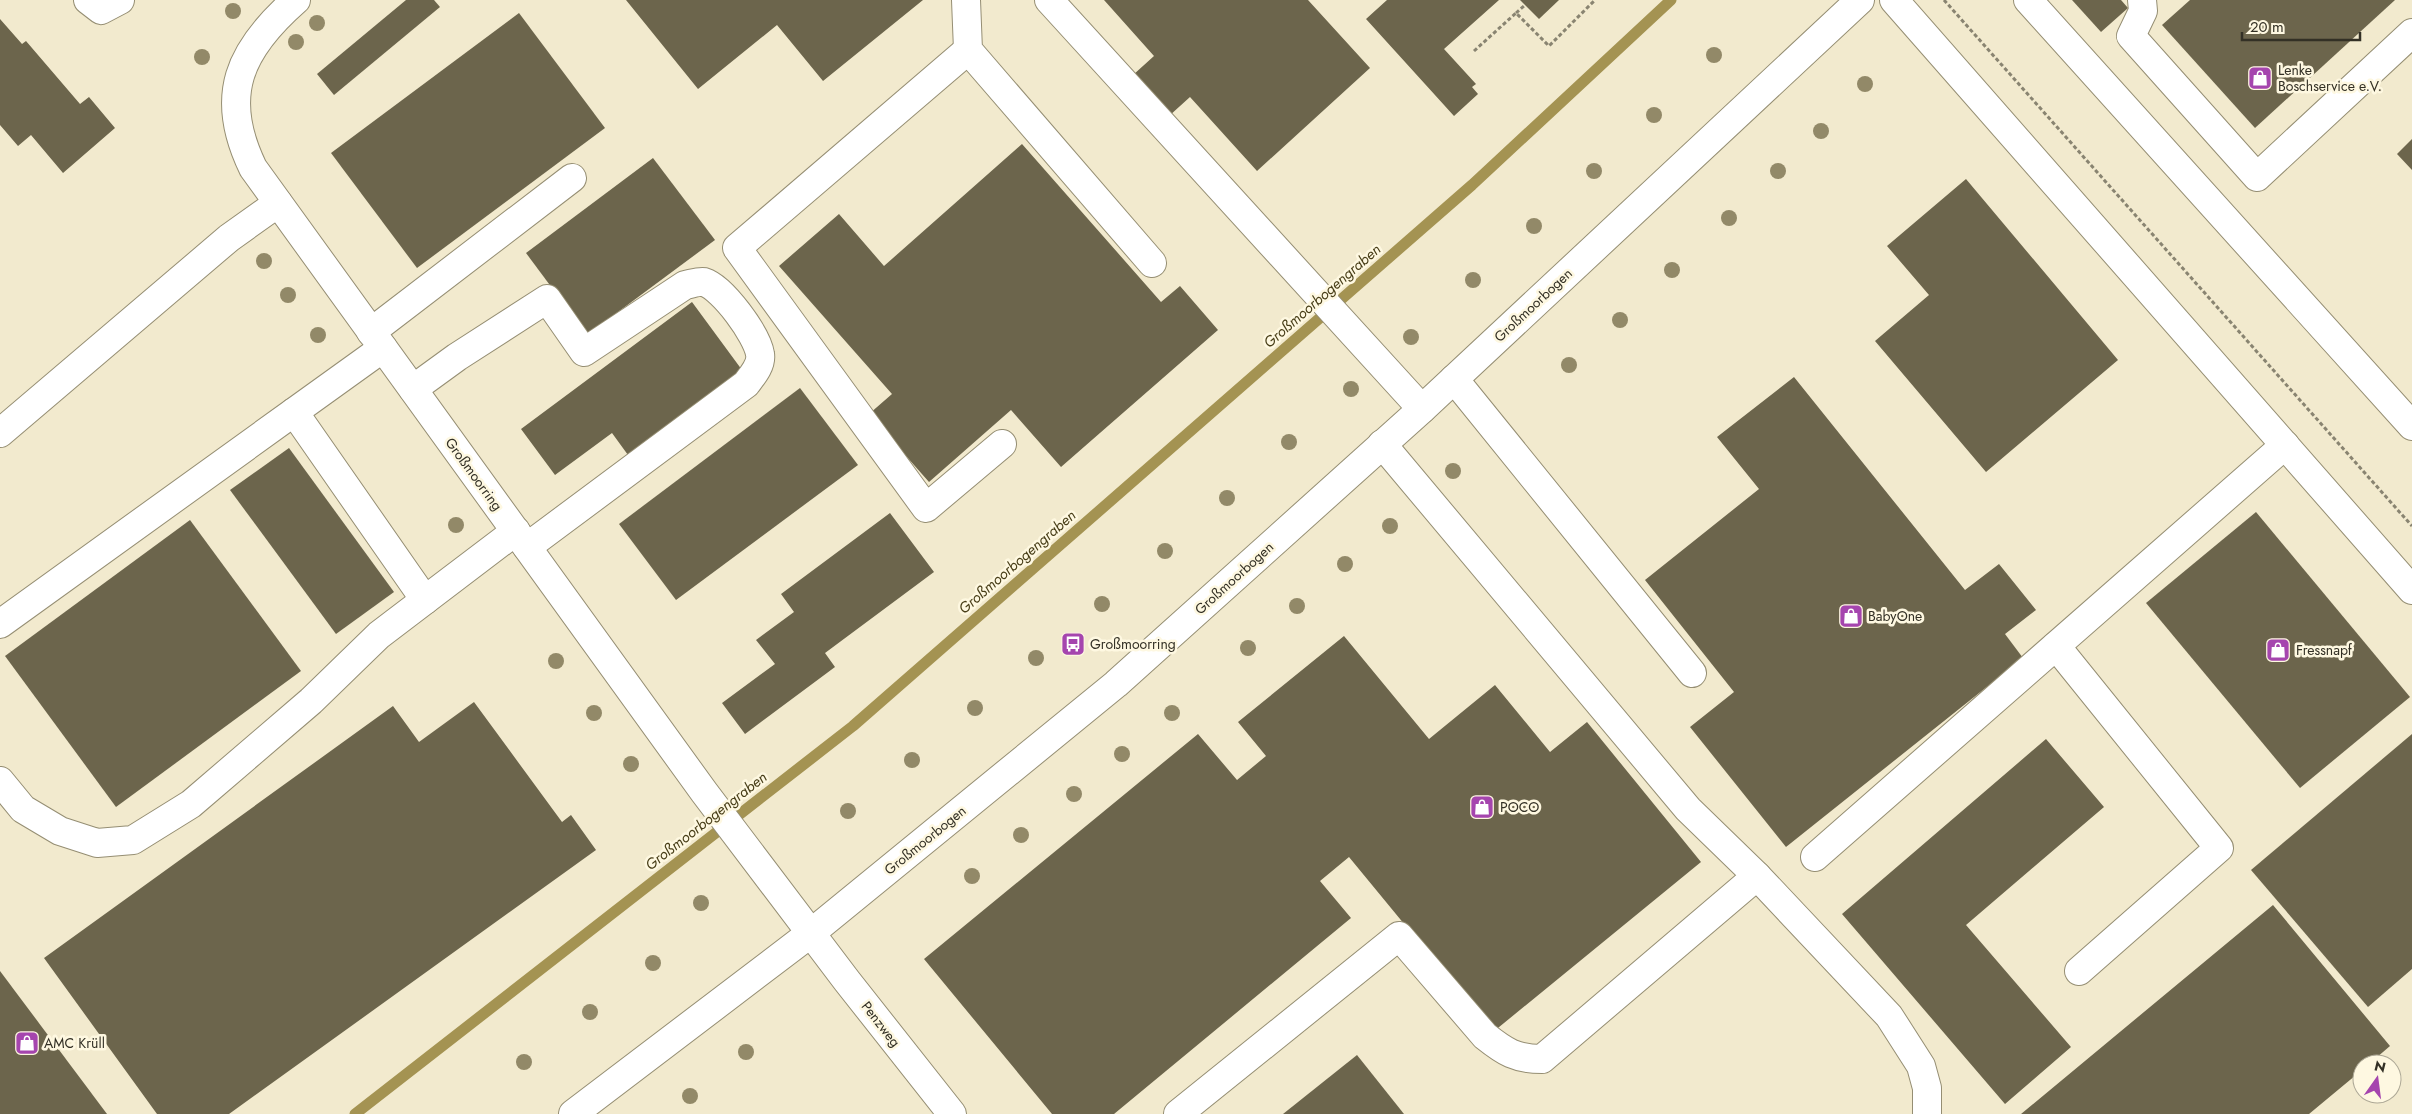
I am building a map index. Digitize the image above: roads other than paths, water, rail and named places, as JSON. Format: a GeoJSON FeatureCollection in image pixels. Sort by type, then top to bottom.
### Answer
{"type":"FeatureCollection","features":[{"type":"Feature","properties":{"kind":"main road"},"geometry":{"type":"LineString","coordinates":[[88,0],[101,10],[120,0]]}},
{"type":"Feature","properties":{"kind":"main road","name":"Großmoorring"},"geometry":{"type":"LineString","coordinates":[[296,0],[277,17],[255,42],[241,73],[236,102],[238,131],[253,168],[704,792],[811,933]]}},
{"type":"Feature","properties":{"kind":"main road"},"geometry":{"type":"LineString","coordinates":[[966,0],[968,50],[1152,263]]}},
{"type":"Feature","properties":{"kind":"main road"},"geometry":{"type":"LineString","coordinates":[[1049,0],[1422,408]]}},
{"type":"Feature","properties":{"kind":"main road","name":"Großmoorbogen"},"geometry":{"type":"LineString","coordinates":[[572,1114],[811,933],[1116,684],[1454,379],[1860,0]]}},
{"type":"Feature","properties":{"kind":"main road"},"geometry":{"type":"LineString","coordinates":[[1894,0],[2412,590]]}},
{"type":"Feature","properties":{"kind":"main road"},"geometry":{"type":"LineString","coordinates":[[2028,0],[2412,426]]}},
{"type":"Feature","properties":{"kind":"main road"},"geometry":{"type":"LineString","coordinates":[[2142,0],[2143,11],[2131,36],[2257,177],[2412,33]]}},
{"type":"Feature","properties":{"kind":"main road"},"geometry":{"type":"LineString","coordinates":[[968,50],[736,248],[926,508],[1002,444]]}},
{"type":"Feature","properties":{"kind":"main road"},"geometry":{"type":"LineString","coordinates":[[0,624],[294,412],[377,340],[572,178]]}},
{"type":"Feature","properties":{"kind":"main road"},"geometry":{"type":"LineString","coordinates":[[0,433],[229,238],[278,202]]}},
{"type":"Feature","properties":{"kind":"main road"},"geometry":{"type":"LineString","coordinates":[[0,781],[23,809],[60,831],[97,843],[133,840],[191,804],[311,701],[380,635],[425,600],[521,539],[746,384],[756,372],[760,355],[753,335],[721,292],[704,282],[685,285],[584,352],[547,299],[457,357],[413,389]]}},
{"type":"Feature","properties":{"kind":"main road"},"geometry":{"type":"LineString","coordinates":[[1454,379],[1692,673]]}},
{"type":"Feature","properties":{"kind":"main road"},"geometry":{"type":"LineString","coordinates":[[294,412],[425,600]]}},
{"type":"Feature","properties":{"kind":"main road"},"geometry":{"type":"LineString","coordinates":[[1382,444],[1688,810],[1756,876],[1889,1016],[1921,1066],[1927,1088],[1927,1114]]}},
{"type":"Feature","properties":{"kind":"main road"},"geometry":{"type":"LineString","coordinates":[[1815,857],[2285,445]]}},
{"type":"Feature","properties":{"kind":"main road"},"geometry":{"type":"LineString","coordinates":[[2056,646],[2219,848],[2078,971]]}},
{"type":"Feature","properties":{"kind":"main road"},"geometry":{"type":"LineString","coordinates":[[1178,1114],[1398,936],[1485,1036],[1502,1049],[1523,1059],[1542,1059],[1756,876]]}},
{"type":"Feature","properties":{"kind":"main road","name":"Penzweg"},"geometry":{"type":"LineString","coordinates":[[811,933],[952,1114]]}},
{"type":"Feature","properties":{"kind":"waterway","name":"Großmoorbogengraben"},"geometry":{"type":"LineString","coordinates":[[355,1114],[853,726],[1472,185],[1671,0]]}},
{"type":"Feature","properties":{"kind":"place","name":"Lenke Boschservice e.V."},"geometry":{"type":"Point","coordinates":[2260,78]}},
{"type":"Feature","properties":{"kind":"place","name":"BabyOne"},"geometry":{"type":"Point","coordinates":[1851,616]}},
{"type":"Feature","properties":{"kind":"place","name":"Großmoorring"},"geometry":{"type":"Point","coordinates":[1073,644]}},
{"type":"Feature","properties":{"kind":"place","name":"Fressnapf"},"geometry":{"type":"Point","coordinates":[2278,650]}},
{"type":"Feature","properties":{"kind":"place","name":"POCO"},"geometry":{"type":"Point","coordinates":[1482,807]}},
{"type":"Feature","properties":{"kind":"place","name":"AMC Krüll"},"geometry":{"type":"Point","coordinates":[27,1043]}}]}
